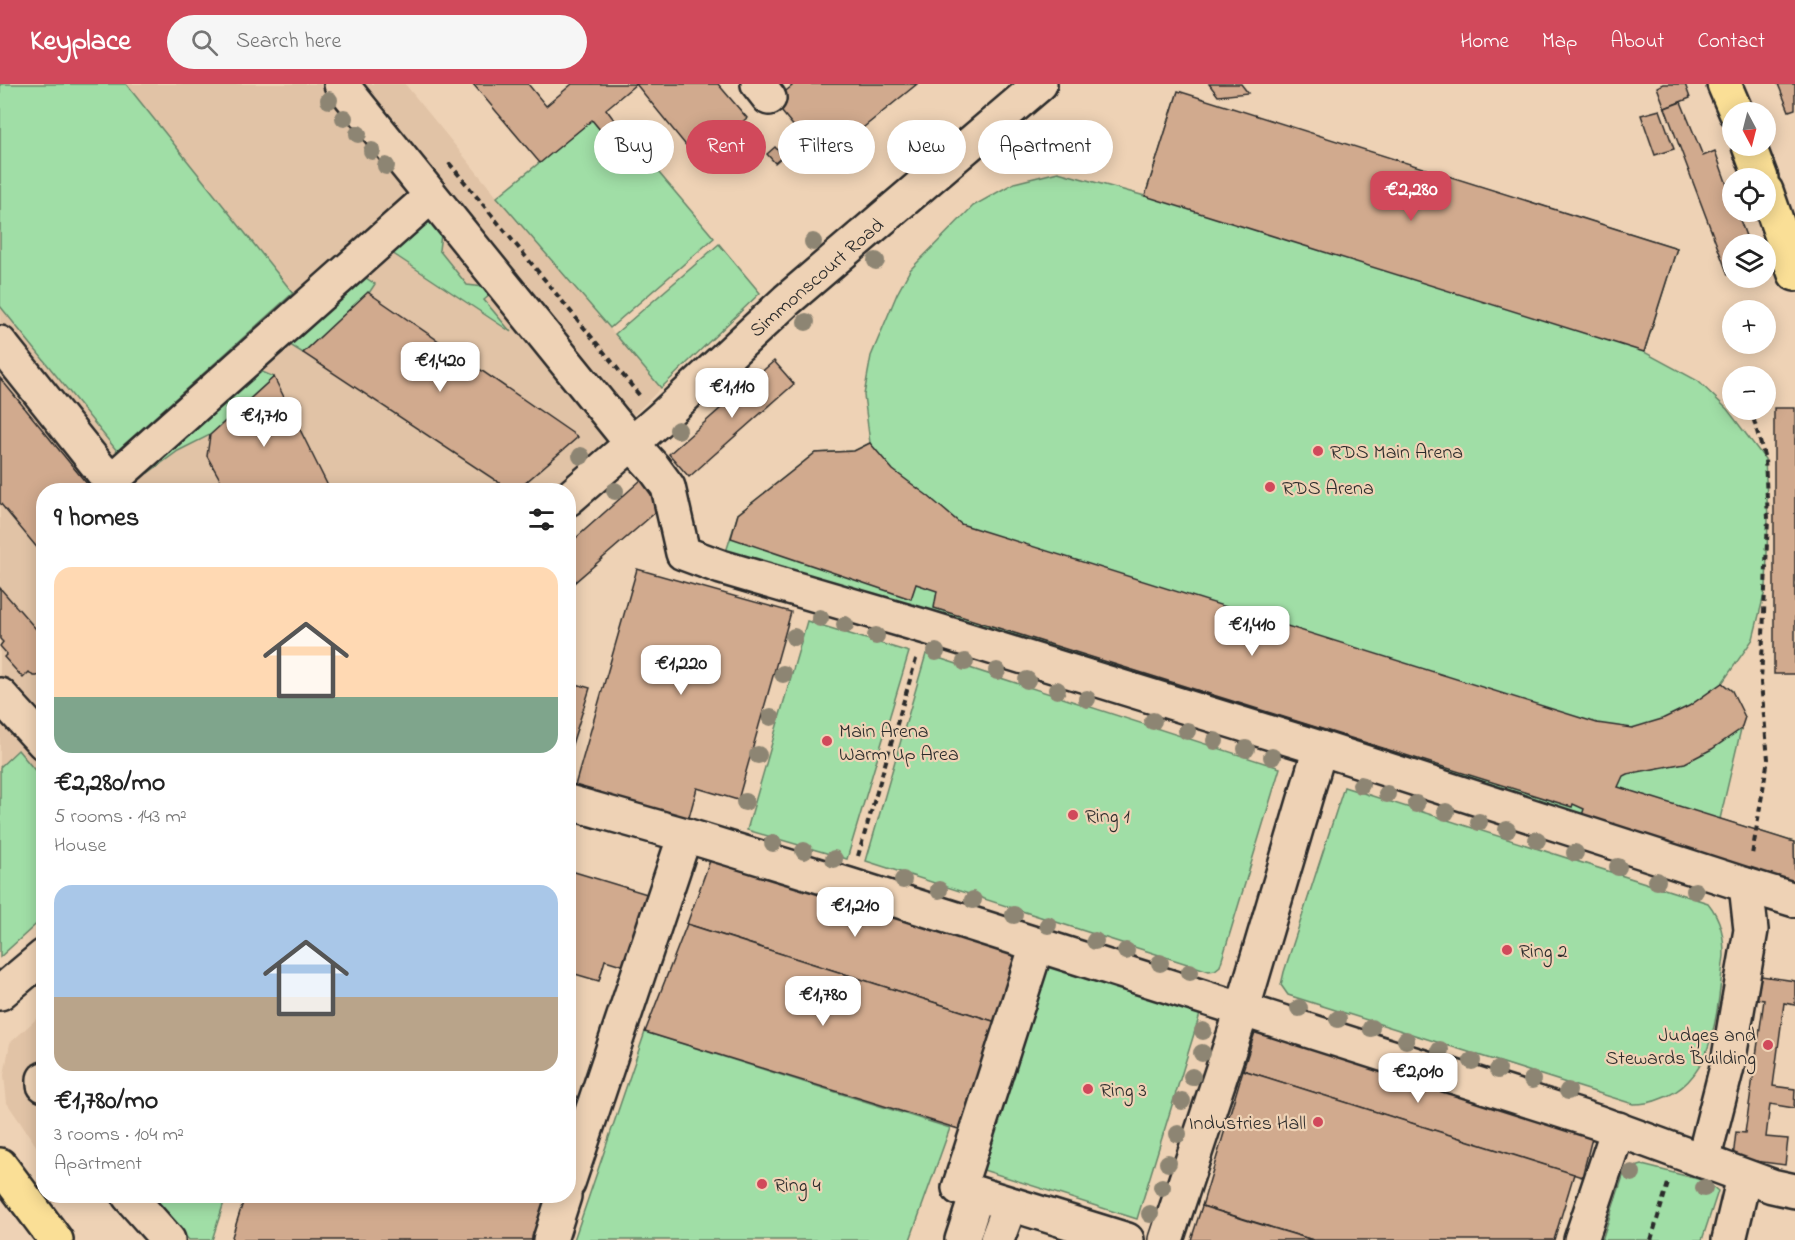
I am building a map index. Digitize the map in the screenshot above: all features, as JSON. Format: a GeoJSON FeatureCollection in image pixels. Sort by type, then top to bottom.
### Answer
{"type":"FeatureCollection","features":[{"type":"Feature","properties":{"kind":"main road"},"geometry":{"type":"LineString","coordinates":[[1724,84],[1732,102]]}},
{"type":"Feature","properties":{"kind":"main road"},"geometry":{"type":"LineString","coordinates":[[1776,220],[1795,274]]}},
{"type":"Feature","properties":{"kind":"main road"},"geometry":{"type":"LineString","coordinates":[[0,1165],[57,1240]]}},
{"type":"Feature","properties":{"kind":"street"},"geometry":{"type":"LineString","coordinates":[[341,84],[668,487],[683,553],[720,567],[926,627],[1320,748],[1795,900]]}},
{"type":"Feature","properties":{"kind":"street","name":"Simmonscourt Road"},"geometry":{"type":"LineString","coordinates":[[576,492],[632,444],[787,300],[1041,84]]}},
{"type":"Feature","properties":{"kind":"street"},"geometry":{"type":"LineString","coordinates":[[116,483],[431,196]]}},
{"type":"Feature","properties":{"kind":"street"},"geometry":{"type":"LineString","coordinates":[[0,343],[111,483]]}},
{"type":"Feature","properties":{"kind":"street"},"geometry":{"type":"LineString","coordinates":[[0,695],[36,734]]}},
{"type":"Feature","properties":{"kind":"street"},"geometry":{"type":"LineString","coordinates":[[1166,1240],[1242,1011],[1320,748]]}},
{"type":"Feature","properties":{"kind":"street"},"geometry":{"type":"LineString","coordinates":[[576,804],[849,885],[1618,1129],[1772,1186],[1795,1191]]}},
{"type":"Feature","properties":{"kind":"street"},"geometry":{"type":"LineString","coordinates":[[576,1159],[685,835]]}},
{"type":"Feature","properties":{"kind":"street"},"geometry":{"type":"LineString","coordinates":[[1690,1156],[1728,1063],[1751,930],[1746,885]]}},
{"type":"Feature","properties":{"kind":"street"},"geometry":{"type":"LineString","coordinates":[[1037,945],[959,1188],[1128,1240]]}},
{"type":"Feature","properties":{"kind":"street"},"geometry":{"type":"LineString","coordinates":[[0,993],[36,963]]}},
{"type":"Feature","properties":{"kind":"street"},"geometry":{"type":"LineString","coordinates":[[1581,1240],[1618,1129]]}},
{"type":"Feature","properties":{"kind":"street"},"geometry":{"type":"LineString","coordinates":[[1729,1240],[1744,1176]]}},
{"type":"Feature","properties":{"kind":"street"},"geometry":{"type":"LineString","coordinates":[[962,1240],[977,1194]]}},
{"type":"Feature","properties":{"kind":"street"},"geometry":{"type":"LineString","coordinates":[[135,1203],[168,1240]]}},
{"type":"Feature","properties":{"kind":"street"},"geometry":{"type":"LineString","coordinates":[[550,1240],[562,1203]]}},
{"type":"Feature","properties":{"kind":"street"},"geometry":{"type":"LineString","coordinates":[[998,1240],[1010,1205]]}},
{"type":"Feature","properties":{"kind":"path"},"geometry":{"type":"LineString","coordinates":[[443,157],[660,418]]}},
{"type":"Feature","properties":{"kind":"path"},"geometry":{"type":"LineString","coordinates":[[1746,885],[1768,759],[1761,683],[1768,519],[1765,459],[1754,420]]}},
{"type":"Feature","properties":{"kind":"path"},"geometry":{"type":"LineString","coordinates":[[849,885],[926,627]]}},
{"type":"Feature","properties":{"kind":"path"},"geometry":{"type":"LineString","coordinates":[[1651,1240],[1690,1156]]}},
{"type":"Feature","properties":{"kind":"shaded area"},"geometry":{"type":"Polygon","coordinates":[[[0,84],[405,84],[497,197],[661,388],[593,455],[560,483],[36,483],[36,924],[0,957],[0,84]]]}},
{"type":"Feature","properties":{"kind":"shaded area"},"geometry":{"type":"Polygon","coordinates":[[[36,1019],[36,1146],[7,1103],[4,1075],[10,1043],[36,1019]]]}},
{"type":"Feature","properties":{"kind":"green space"},"geometry":{"type":"Polygon","coordinates":[[[0,84],[126,84],[293,293],[117,451],[0,306],[0,84]]]}},
{"type":"Feature","properties":{"kind":"green space","name":"RDS Main Arena"},"geometry":{"type":"Polygon","coordinates":[[[1178,92],[1677,248],[1644,352],[1698,381],[1722,404],[1722,420],[1735,420],[1765,459],[1768,519],[1766,587],[1753,639],[1722,683],[1732,691],[1741,729],[1720,819],[1794,842],[1795,888],[725,555],[738,514],[815,453],[854,451],[870,443],[864,395],[871,356],[897,294],[910,270],[973,206],[1014,183],[1050,174],[1065,174],[1145,196],[1178,92]]]}},
{"type":"Feature","properties":{"kind":"green space"},"geometry":{"type":"Polygon","coordinates":[[[592,120],[594,122],[594,174],[660,174],[714,238],[610,328],[497,197],[592,120]]]}},
{"type":"Feature","properties":{"kind":"green space"},"geometry":{"type":"Polygon","coordinates":[[[424,214],[441,234],[439,250],[467,285],[484,287],[490,295],[484,300],[511,332],[386,249],[424,214]]]}},
{"type":"Feature","properties":{"kind":"green space"},"geometry":{"type":"Polygon","coordinates":[[[719,244],[760,293],[661,388],[615,334],[719,244]]]}},
{"type":"Feature","properties":{"kind":"green space"},"geometry":{"type":"Polygon","coordinates":[[[366,278],[375,284],[369,293],[303,353],[290,345],[366,278]]]}},
{"type":"Feature","properties":{"kind":"green space"},"geometry":{"type":"Polygon","coordinates":[[[260,371],[274,377],[210,435],[178,451],[148,473],[142,465],[260,371]]]}},
{"type":"Feature","properties":{"kind":"green space","name":"Main Arena Warm Up Area"},"geometry":{"type":"Polygon","coordinates":[[[807,621],[909,652],[847,859],[747,830],[807,621]]]}},
{"type":"Feature","properties":{"kind":"green space","name":"Ring 1"},"geometry":{"type":"Polygon","coordinates":[[[926,654],[1280,768],[1220,966],[1209,971],[866,861],[926,654]]]}},
{"type":"Feature","properties":{"kind":"green space"},"geometry":{"type":"Polygon","coordinates":[[[18,750],[36,772],[36,924],[0,957],[0,767],[18,750]]]}},
{"type":"Feature","properties":{"kind":"green space","name":"Ring 2"},"geometry":{"type":"Polygon","coordinates":[[[1344,787],[1708,903],[1721,928],[1724,956],[1711,1039],[1693,1076],[1679,1089],[1660,1099],[1633,1104],[1288,995],[1281,985],[1284,972],[1344,787]]]}},
{"type":"Feature","properties":{"kind":"green space","name":"Ring 3"},"geometry":{"type":"Polygon","coordinates":[[[1041,963],[1201,1011],[1137,1219],[974,1167],[1041,963]]]}},
{"type":"Feature","properties":{"kind":"green space","name":"Ring 4"},"geometry":{"type":"Polygon","coordinates":[[[645,1032],[950,1128],[910,1240],[574,1240],[645,1032]]]}},
{"type":"Feature","properties":{"kind":"green space"},"geometry":{"type":"Polygon","coordinates":[[[1642,1165],[1706,1181],[1718,1191],[1702,1240],[1602,1240],[1625,1170],[1642,1165]]]}},
{"type":"Feature","properties":{"kind":"green space"},"geometry":{"type":"Polygon","coordinates":[[[155,1203],[224,1203],[212,1240],[189,1240],[155,1203]]]}},
{"type":"Feature","properties":{"kind":"building"},"geometry":{"type":"Polygon","coordinates":[[[473,84],[528,84],[546,106],[572,84],[636,84],[606,109],[614,120],[594,120],[594,122],[592,120],[540,163],[473,84]]]}},
{"type":"Feature","properties":{"kind":"building"},"geometry":{"type":"Polygon","coordinates":[[[636,84],[718,84],[747,118],[744,120],[686,120],[686,145],[674,131],[674,120],[665,120],[636,84]]]}},
{"type":"Feature","properties":{"kind":"building"},"geometry":{"type":"Polygon","coordinates":[[[791,84],[917,84],[873,120],[789,120],[773,101],[792,86],[791,84]]]}},
{"type":"Feature","properties":{"kind":"building"},"geometry":{"type":"Polygon","coordinates":[[[1209,84],[1241,84],[1248,93],[1218,96],[1209,84]]]}},
{"type":"Feature","properties":{"kind":"building"},"geometry":{"type":"Polygon","coordinates":[[[1663,84],[1685,84],[1690,98],[1665,108],[1657,87],[1663,84]]]}},
{"type":"Feature","properties":{"kind":"building"},"geometry":{"type":"Polygon","coordinates":[[[1778,84],[1795,84],[1795,109],[1789,111],[1778,84]]]}},
{"type":"Feature","properties":{"kind":"building"},"geometry":{"type":"Polygon","coordinates":[[[1178,91],[1677,248],[1644,352],[1145,196],[1178,91]]]}},
{"type":"Feature","properties":{"kind":"building"},"geometry":{"type":"Polygon","coordinates":[[[1681,102],[1703,156],[1715,151],[1722,171],[1722,222],[1741,222],[1745,234],[1722,234],[1722,259],[1665,108],[1681,102]]]}},
{"type":"Feature","properties":{"kind":"building"},"geometry":{"type":"Polygon","coordinates":[[[1660,110],[1674,149],[1655,155],[1641,115],[1660,110]]]}},
{"type":"Feature","properties":{"kind":"building"},"geometry":{"type":"Polygon","coordinates":[[[775,147],[778,150],[778,160],[775,163],[767,154],[775,147]]]}},
{"type":"Feature","properties":{"kind":"building"},"geometry":{"type":"Polygon","coordinates":[[[368,292],[578,437],[525,483],[499,483],[303,353],[368,292]]]}},
{"type":"Feature","properties":{"kind":"building"},"geometry":{"type":"Polygon","coordinates":[[[774,361],[794,384],[689,477],[669,454],[774,361]]]}},
{"type":"Feature","properties":{"kind":"building"},"geometry":{"type":"Polygon","coordinates":[[[274,377],[327,483],[222,483],[207,456],[210,435],[274,377]]]}},
{"type":"Feature","properties":{"kind":"building"},"geometry":{"type":"Polygon","coordinates":[[[0,378],[86,483],[36,483],[36,546],[0,503],[0,378]]]}},
{"type":"Feature","properties":{"kind":"building"},"geometry":{"type":"Polygon","coordinates":[[[1776,408],[1795,408],[1795,674],[1774,674],[1774,420],[1776,420],[1776,408]]]}},
{"type":"Feature","properties":{"kind":"building"},"geometry":{"type":"Polygon","coordinates":[[[870,443],[893,470],[961,524],[1597,723],[1632,728],[1662,719],[1689,706],[1722,683],[1732,691],[1745,717],[1741,729],[1712,749],[1685,763],[1627,774],[1623,776],[1618,787],[1794,842],[1795,888],[1580,822],[1584,809],[1573,804],[1572,807],[934,608],[937,591],[916,584],[911,599],[731,538],[738,514],[815,453],[854,451],[870,443]]]}},
{"type":"Feature","properties":{"kind":"building"},"geometry":{"type":"Polygon","coordinates":[[[641,480],[664,505],[576,581],[576,538],[641,480]]]}},
{"type":"Feature","properties":{"kind":"building"},"geometry":{"type":"Polygon","coordinates":[[[637,569],[791,612],[738,800],[697,788],[688,821],[576,790],[576,782],[637,569]]]}},
{"type":"Feature","properties":{"kind":"building"},"geometry":{"type":"Polygon","coordinates":[[[0,588],[36,629],[36,676],[29,672],[23,678],[4,657],[7,654],[0,646],[3,642],[0,639],[0,588]]]}},
{"type":"Feature","properties":{"kind":"building"},"geometry":{"type":"Polygon","coordinates":[[[576,684],[590,688],[576,732],[576,684]]]}},
{"type":"Feature","properties":{"kind":"building"},"geometry":{"type":"Polygon","coordinates":[[[712,855],[1019,948],[996,1022],[687,924],[712,855]]]}},
{"type":"Feature","properties":{"kind":"building"},"geometry":{"type":"Polygon","coordinates":[[[576,872],[647,894],[625,966],[605,960],[599,981],[576,974],[576,872]]]}},
{"type":"Feature","properties":{"kind":"building"},"geometry":{"type":"Polygon","coordinates":[[[687,924],[996,1022],[965,1131],[645,1032],[687,924]]]}},
{"type":"Feature","properties":{"kind":"building","name":"Judges and Stewards Building"},"geometry":{"type":"Polygon","coordinates":[[[1761,976],[1795,981],[1795,1005],[1784,1003],[1773,1086],[1795,1089],[1794,1108],[1770,1104],[1766,1137],[1788,1139],[1785,1165],[1733,1158],[1736,1132],[1745,1133],[1764,1000],[1757,999],[1761,976]]]}},
{"type":"Feature","properties":{"kind":"building"},"geometry":{"type":"Polygon","coordinates":[[[1255,1032],[1592,1138],[1582,1177],[1243,1070],[1255,1032]]]}},
{"type":"Feature","properties":{"kind":"building","name":"Industries Hall"},"geometry":{"type":"Polygon","coordinates":[[[1243,1070],[1574,1174],[1554,1240],[1313,1240],[1202,1206],[1243,1070]]]}},
{"type":"Feature","properties":{"kind":"building"},"geometry":{"type":"Polygon","coordinates":[[[243,1203],[552,1203],[540,1240],[231,1240],[243,1203]]]}},
{"type":"Feature","properties":{"kind":"building"},"geometry":{"type":"Polygon","coordinates":[[[1202,1206],[1246,1220],[1313,1240],[1191,1240],[1202,1206]]]}},
{"type":"Feature","properties":{"kind":"place","name":"RDS Main Arena"},"geometry":{"type":"Point","coordinates":[1318,451]}},
{"type":"Feature","properties":{"kind":"place","name":"RDS Arena"},"geometry":{"type":"Point","coordinates":[1270,487]}},
{"type":"Feature","properties":{"kind":"place","name":"Main Arena Warm Up Area"},"geometry":{"type":"Point","coordinates":[827,741]}},
{"type":"Feature","properties":{"kind":"place","name":"Ring 1"},"geometry":{"type":"Point","coordinates":[1073,815]}},
{"type":"Feature","properties":{"kind":"place","name":"Ring 2"},"geometry":{"type":"Point","coordinates":[1507,950]}},
{"type":"Feature","properties":{"kind":"place","name":"Judges and Stewards Building"},"geometry":{"type":"Point","coordinates":[1768,1045]}},
{"type":"Feature","properties":{"kind":"place","name":"Ring 3"},"geometry":{"type":"Point","coordinates":[1088,1089]}},
{"type":"Feature","properties":{"kind":"place","name":"Industries Hall"},"geometry":{"type":"Point","coordinates":[1318,1122]}},
{"type":"Feature","properties":{"kind":"place","name":"Ring 4"},"geometry":{"type":"Point","coordinates":[762,1184]}}]}
